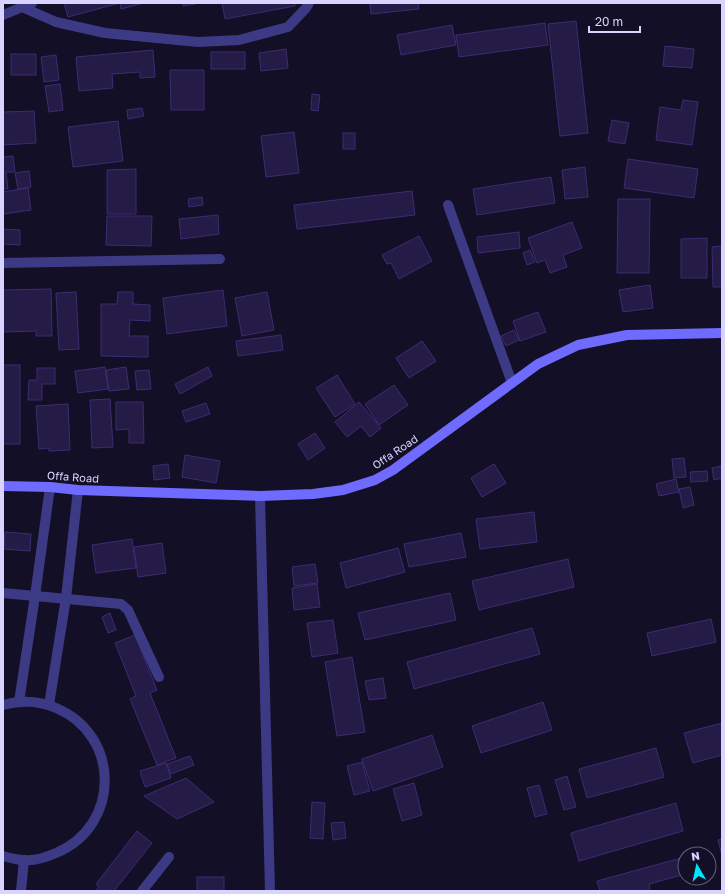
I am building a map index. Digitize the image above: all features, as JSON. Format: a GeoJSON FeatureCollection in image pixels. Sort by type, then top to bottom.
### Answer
{"type":"FeatureCollection","features":[{"type":"Feature","properties":{"kind":"street"},"geometry":{"type":"LineString","coordinates":[[3,15],[27,5],[56,22],[105,33],[198,42],[239,40],[288,26],[309,3]]}},
{"type":"Feature","properties":{"kind":"street"},"geometry":{"type":"LineString","coordinates":[[448,205],[512,383]]}},
{"type":"Feature","properties":{"kind":"street"},"geometry":{"type":"LineString","coordinates":[[3,263],[220,259]]}},
{"type":"Feature","properties":{"kind":"street","name":"Offa Road"},"geometry":{"type":"LineString","coordinates":[[3,486],[260,496],[313,494],[343,490],[375,480],[393,470],[538,364],[578,345],[627,335],[722,333]]}},
{"type":"Feature","properties":{"kind":"street"},"geometry":{"type":"LineString","coordinates":[[19,702],[50,488]]}},
{"type":"Feature","properties":{"kind":"street"},"geometry":{"type":"LineString","coordinates":[[49,705],[66,598],[78,490]]}},
{"type":"Feature","properties":{"kind":"street"},"geometry":{"type":"LineString","coordinates":[[260,496],[270,891]]}},
{"type":"Feature","properties":{"kind":"street"},"geometry":{"type":"LineString","coordinates":[[3,593],[121,604],[128,610],[159,677]]}},
{"type":"Feature","properties":{"kind":"street"},"geometry":{"type":"LineString","coordinates":[[3,705],[19,702],[34,702],[49,705],[64,711],[87,730],[96,743],[102,757],[105,772],[105,788],[102,803],[88,830],[77,841],[64,850],[50,856],[24,860],[3,856]]}},
{"type":"Feature","properties":{"kind":"street"},"geometry":{"type":"LineString","coordinates":[[142,891],[169,857]]}},
{"type":"Feature","properties":{"kind":"street"},"geometry":{"type":"LineString","coordinates":[[21,891],[24,860]]}},
{"type":"Feature","properties":{"kind":"building"},"geometry":{"type":"Polygon","coordinates":[[[64,3],[120,3],[68,17],[64,3]]]}},
{"type":"Feature","properties":{"kind":"building"},"geometry":{"type":"Polygon","coordinates":[[[120,3],[144,3],[121,9],[120,3]]]}},
{"type":"Feature","properties":{"kind":"building"},"geometry":{"type":"Polygon","coordinates":[[[183,3],[200,3],[183,6],[183,3]]]}},
{"type":"Feature","properties":{"kind":"building"},"geometry":{"type":"Polygon","coordinates":[[[222,3],[295,3],[295,6],[225,19],[222,3]]]}},
{"type":"Feature","properties":{"kind":"building"},"geometry":{"type":"Polygon","coordinates":[[[370,3],[418,3],[419,9],[371,14],[370,3]]]}},
{"type":"Feature","properties":{"kind":"building"},"geometry":{"type":"Polygon","coordinates":[[[576,21],[588,133],[560,136],[548,24],[576,21]]]}},
{"type":"Feature","properties":{"kind":"building"},"geometry":{"type":"Polygon","coordinates":[[[545,23],[548,45],[459,57],[456,35],[545,23]]]}},
{"type":"Feature","properties":{"kind":"building"},"geometry":{"type":"Polygon","coordinates":[[[452,25],[456,45],[401,55],[397,35],[452,25]]]}},
{"type":"Feature","properties":{"kind":"building"},"geometry":{"type":"Polygon","coordinates":[[[665,46],[694,49],[692,68],[663,66],[665,46]]]}},
{"type":"Feature","properties":{"kind":"building"},"geometry":{"type":"Polygon","coordinates":[[[286,49],[288,68],[261,71],[259,53],[286,49]]]}},
{"type":"Feature","properties":{"kind":"building"},"geometry":{"type":"Polygon","coordinates":[[[153,50],[155,77],[140,78],[140,72],[112,74],[113,88],[79,91],[76,57],[153,50]]]}},
{"type":"Feature","properties":{"kind":"building"},"geometry":{"type":"Polygon","coordinates":[[[211,52],[245,52],[245,69],[211,69],[211,52]]]}},
{"type":"Feature","properties":{"kind":"building"},"geometry":{"type":"Polygon","coordinates":[[[11,54],[36,54],[36,75],[11,75],[11,54]]]}},
{"type":"Feature","properties":{"kind":"building"},"geometry":{"type":"Polygon","coordinates":[[[56,55],[59,80],[44,82],[41,57],[56,55]]]}},
{"type":"Feature","properties":{"kind":"building"},"geometry":{"type":"Polygon","coordinates":[[[170,70],[204,70],[204,110],[171,110],[170,70]]]}},
{"type":"Feature","properties":{"kind":"building"},"geometry":{"type":"Polygon","coordinates":[[[60,84],[63,110],[49,112],[45,86],[60,84]]]}},
{"type":"Feature","properties":{"kind":"building"},"geometry":{"type":"Polygon","coordinates":[[[312,94],[320,95],[318,111],[311,110],[312,94]]]}},
{"type":"Feature","properties":{"kind":"building"},"geometry":{"type":"Polygon","coordinates":[[[683,100],[698,102],[692,145],[656,140],[660,107],[681,110],[683,100]]]}},
{"type":"Feature","properties":{"kind":"building"},"geometry":{"type":"Polygon","coordinates":[[[142,108],[144,116],[128,119],[127,110],[142,108]]]}},
{"type":"Feature","properties":{"kind":"building"},"geometry":{"type":"Polygon","coordinates":[[[34,111],[36,143],[3,145],[3,112],[34,111]]]}},
{"type":"Feature","properties":{"kind":"building"},"geometry":{"type":"Polygon","coordinates":[[[612,120],[629,123],[625,144],[608,141],[612,120]]]}},
{"type":"Feature","properties":{"kind":"building"},"geometry":{"type":"Polygon","coordinates":[[[118,121],[123,161],[73,167],[68,127],[118,121]]]}},
{"type":"Feature","properties":{"kind":"building"},"geometry":{"type":"Polygon","coordinates":[[[294,132],[299,173],[266,177],[261,136],[294,132]]]}},
{"type":"Feature","properties":{"kind":"building"},"geometry":{"type":"Polygon","coordinates":[[[343,133],[355,133],[355,149],[343,149],[343,133]]]}},
{"type":"Feature","properties":{"kind":"building"},"geometry":{"type":"Polygon","coordinates":[[[13,156],[15,172],[6,172],[8,189],[3,189],[3,157],[13,156]]]}},
{"type":"Feature","properties":{"kind":"building"},"geometry":{"type":"Polygon","coordinates":[[[628,159],[698,169],[694,198],[624,188],[628,159]]]}},
{"type":"Feature","properties":{"kind":"building"},"geometry":{"type":"Polygon","coordinates":[[[585,167],[588,197],[565,199],[562,170],[585,167]]]}},
{"type":"Feature","properties":{"kind":"building"},"geometry":{"type":"Polygon","coordinates":[[[136,169],[136,214],[107,214],[107,170],[136,169]]]}},
{"type":"Feature","properties":{"kind":"building"},"geometry":{"type":"Polygon","coordinates":[[[29,171],[31,187],[18,189],[15,173],[29,171]]]}},
{"type":"Feature","properties":{"kind":"building"},"geometry":{"type":"Polygon","coordinates":[[[551,177],[555,203],[477,215],[473,189],[551,177]]]}},
{"type":"Feature","properties":{"kind":"building"},"geometry":{"type":"Polygon","coordinates":[[[28,188],[31,210],[3,214],[3,192],[28,188]]]}},
{"type":"Feature","properties":{"kind":"building"},"geometry":{"type":"Polygon","coordinates":[[[412,191],[415,215],[297,229],[294,205],[412,191]]]}},
{"type":"Feature","properties":{"kind":"building"},"geometry":{"type":"Polygon","coordinates":[[[202,197],[203,205],[189,207],[188,199],[202,197]]]}},
{"type":"Feature","properties":{"kind":"building"},"geometry":{"type":"Polygon","coordinates":[[[618,199],[650,199],[649,273],[617,273],[618,199]]]}},
{"type":"Feature","properties":{"kind":"building"},"geometry":{"type":"Polygon","coordinates":[[[218,215],[219,234],[181,239],[179,219],[218,215]]]}},
{"type":"Feature","properties":{"kind":"building"},"geometry":{"type":"Polygon","coordinates":[[[107,216],[152,216],[151,246],[106,245],[107,216]]]}},
{"type":"Feature","properties":{"kind":"building"},"geometry":{"type":"Polygon","coordinates":[[[572,222],[582,248],[563,255],[567,267],[550,273],[545,260],[537,263],[528,238],[572,222]]]}},
{"type":"Feature","properties":{"kind":"building"},"geometry":{"type":"Polygon","coordinates":[[[3,229],[20,230],[20,245],[3,244],[3,229]]]}},
{"type":"Feature","properties":{"kind":"building"},"geometry":{"type":"Polygon","coordinates":[[[519,232],[520,248],[478,253],[477,237],[519,232]]]}},
{"type":"Feature","properties":{"kind":"building"},"geometry":{"type":"Polygon","coordinates":[[[419,236],[432,261],[399,279],[391,263],[387,264],[382,255],[419,236]]]}},
{"type":"Feature","properties":{"kind":"building"},"geometry":{"type":"Polygon","coordinates":[[[707,238],[707,278],[681,278],[681,239],[707,238]]]}},
{"type":"Feature","properties":{"kind":"building"},"geometry":{"type":"Polygon","coordinates":[[[722,246],[722,287],[713,287],[712,247],[722,246]]]}},
{"type":"Feature","properties":{"kind":"building"},"geometry":{"type":"Polygon","coordinates":[[[530,250],[535,262],[527,265],[523,253],[530,250]]]}},
{"type":"Feature","properties":{"kind":"building"},"geometry":{"type":"Polygon","coordinates":[[[650,285],[653,308],[623,312],[619,290],[650,285]]]}},
{"type":"Feature","properties":{"kind":"building"},"geometry":{"type":"Polygon","coordinates":[[[51,289],[52,336],[36,336],[36,331],[3,332],[3,290],[51,289]]]}},
{"type":"Feature","properties":{"kind":"building"},"geometry":{"type":"Polygon","coordinates":[[[223,290],[227,326],[167,334],[163,298],[223,290]]]}},
{"type":"Feature","properties":{"kind":"building"},"geometry":{"type":"Polygon","coordinates":[[[76,292],[79,349],[59,350],[56,293],[76,292]]]}},
{"type":"Feature","properties":{"kind":"building"},"geometry":{"type":"Polygon","coordinates":[[[118,292],[133,292],[133,304],[150,305],[150,321],[130,320],[129,336],[148,336],[148,357],[101,356],[101,304],[117,304],[118,292]]]}},
{"type":"Feature","properties":{"kind":"building"},"geometry":{"type":"Polygon","coordinates":[[[267,292],[274,330],[242,336],[235,298],[267,292]]]}},
{"type":"Feature","properties":{"kind":"building"},"geometry":{"type":"Polygon","coordinates":[[[538,312],[546,332],[520,341],[513,321],[538,312]]]}},
{"type":"Feature","properties":{"kind":"building"},"geometry":{"type":"Polygon","coordinates":[[[514,330],[519,340],[506,346],[501,336],[514,330]]]}},
{"type":"Feature","properties":{"kind":"building"},"geometry":{"type":"Polygon","coordinates":[[[281,335],[283,350],[238,356],[236,341],[281,335]]]}},
{"type":"Feature","properties":{"kind":"building"},"geometry":{"type":"Polygon","coordinates":[[[422,341],[436,361],[409,378],[396,358],[422,341]]]}},
{"type":"Feature","properties":{"kind":"building"},"geometry":{"type":"Polygon","coordinates":[[[3,365],[20,365],[20,444],[3,444],[3,365]]]}},
{"type":"Feature","properties":{"kind":"building"},"geometry":{"type":"Polygon","coordinates":[[[105,367],[108,389],[78,393],[75,371],[105,367]]]}},
{"type":"Feature","properties":{"kind":"building"},"geometry":{"type":"Polygon","coordinates":[[[126,367],[129,389],[109,391],[106,370],[126,367]]]}},
{"type":"Feature","properties":{"kind":"building"},"geometry":{"type":"Polygon","coordinates":[[[208,367],[212,376],[180,394],[175,384],[208,367]]]}},
{"type":"Feature","properties":{"kind":"building"},"geometry":{"type":"Polygon","coordinates":[[[37,368],[55,368],[55,384],[42,384],[42,400],[28,400],[29,380],[37,380],[37,368]]]}},
{"type":"Feature","properties":{"kind":"building"},"geometry":{"type":"Polygon","coordinates":[[[149,370],[151,389],[137,390],[135,371],[149,370]]]}},
{"type":"Feature","properties":{"kind":"building"},"geometry":{"type":"Polygon","coordinates":[[[337,375],[355,404],[335,417],[316,388],[337,375]]]}},
{"type":"Feature","properties":{"kind":"building"},"geometry":{"type":"Polygon","coordinates":[[[394,385],[408,405],[379,425],[365,404],[394,385]]]}},
{"type":"Feature","properties":{"kind":"building"},"geometry":{"type":"Polygon","coordinates":[[[110,399],[113,447],[92,448],[90,400],[110,399]]]}},
{"type":"Feature","properties":{"kind":"building"},"geometry":{"type":"Polygon","coordinates":[[[116,402],[143,402],[144,443],[129,443],[129,429],[116,430],[116,402]]]}},
{"type":"Feature","properties":{"kind":"building"},"geometry":{"type":"Polygon","coordinates":[[[359,402],[381,428],[370,437],[361,426],[347,437],[335,422],[359,402]]]}},
{"type":"Feature","properties":{"kind":"building"},"geometry":{"type":"Polygon","coordinates":[[[206,403],[210,414],[186,422],[182,411],[206,403]]]}},
{"type":"Feature","properties":{"kind":"building"},"geometry":{"type":"Polygon","coordinates":[[[68,404],[70,450],[49,451],[49,448],[39,449],[36,406],[68,404]]]}},
{"type":"Feature","properties":{"kind":"building"},"geometry":{"type":"Polygon","coordinates":[[[315,433],[325,448],[308,460],[298,444],[315,433]]]}},
{"type":"Feature","properties":{"kind":"building"},"geometry":{"type":"Polygon","coordinates":[[[185,455],[220,461],[216,483],[182,477],[185,455]]]}},
{"type":"Feature","properties":{"kind":"building"},"geometry":{"type":"Polygon","coordinates":[[[684,458],[686,477],[674,478],[672,459],[684,458]]]}},
{"type":"Feature","properties":{"kind":"building"},"geometry":{"type":"Polygon","coordinates":[[[168,464],[170,478],[154,480],[153,466],[168,464]]]}},
{"type":"Feature","properties":{"kind":"building"},"geometry":{"type":"Polygon","coordinates":[[[494,464],[506,483],[482,497],[471,478],[494,464]]]}},
{"type":"Feature","properties":{"kind":"building"},"geometry":{"type":"Polygon","coordinates":[[[722,466],[722,478],[714,480],[712,468],[722,466]]]}},
{"type":"Feature","properties":{"kind":"building"},"geometry":{"type":"Polygon","coordinates":[[[707,471],[708,481],[691,482],[690,472],[707,471]]]}},
{"type":"Feature","properties":{"kind":"building"},"geometry":{"type":"Polygon","coordinates":[[[676,479],[679,492],[659,496],[656,484],[676,479]]]}},
{"type":"Feature","properties":{"kind":"building"},"geometry":{"type":"Polygon","coordinates":[[[690,487],[694,505],[683,508],[679,489],[690,487]]]}},
{"type":"Feature","properties":{"kind":"building"},"geometry":{"type":"Polygon","coordinates":[[[534,512],[537,542],[480,549],[476,519],[534,512]]]}},
{"type":"Feature","properties":{"kind":"building"},"geometry":{"type":"Polygon","coordinates":[[[5,532],[31,534],[30,551],[4,549],[5,532]]]}},
{"type":"Feature","properties":{"kind":"building"},"geometry":{"type":"Polygon","coordinates":[[[461,533],[466,557],[409,567],[404,544],[461,533]]]}},
{"type":"Feature","properties":{"kind":"building"},"geometry":{"type":"Polygon","coordinates":[[[132,539],[136,568],[96,573],[92,545],[132,539]]]}},
{"type":"Feature","properties":{"kind":"building"},"geometry":{"type":"Polygon","coordinates":[[[162,543],[166,573],[138,577],[134,547],[162,543]]]}},
{"type":"Feature","properties":{"kind":"building"},"geometry":{"type":"Polygon","coordinates":[[[398,548],[405,572],[346,588],[340,563],[398,548]]]}},
{"type":"Feature","properties":{"kind":"building"},"geometry":{"type":"Polygon","coordinates":[[[568,559],[574,587],[479,610],[472,581],[568,559]]]}},
{"type":"Feature","properties":{"kind":"building"},"geometry":{"type":"Polygon","coordinates":[[[315,564],[318,583],[294,586],[292,567],[315,564]]]}},
{"type":"Feature","properties":{"kind":"building"},"geometry":{"type":"Polygon","coordinates":[[[317,584],[320,607],[294,610],[292,588],[317,584]]]}},
{"type":"Feature","properties":{"kind":"building"},"geometry":{"type":"Polygon","coordinates":[[[450,593],[456,620],[365,640],[358,613],[450,593]]]}},
{"type":"Feature","properties":{"kind":"building"},"geometry":{"type":"Polygon","coordinates":[[[110,613],[116,630],[108,633],[102,617],[110,613]]]}},
{"type":"Feature","properties":{"kind":"building"},"geometry":{"type":"Polygon","coordinates":[[[711,619],[716,642],[652,656],[647,633],[711,619]]]}},
{"type":"Feature","properties":{"kind":"building"},"geometry":{"type":"Polygon","coordinates":[[[333,620],[338,653],[312,657],[307,623],[333,620]]]}},
{"type":"Feature","properties":{"kind":"building"},"geometry":{"type":"Polygon","coordinates":[[[532,628],[540,654],[414,689],[407,662],[532,628]]]}},
{"type":"Feature","properties":{"kind":"building"},"geometry":{"type":"Polygon","coordinates":[[[135,635],[157,690],[150,693],[176,758],[157,765],[130,699],[136,696],[115,643],[135,635]]]}},
{"type":"Feature","properties":{"kind":"building"},"geometry":{"type":"Polygon","coordinates":[[[352,657],[365,732],[337,736],[325,662],[352,657]]]}},
{"type":"Feature","properties":{"kind":"building"},"geometry":{"type":"Polygon","coordinates":[[[383,678],[386,698],[369,700],[365,681],[383,678]]]}},
{"type":"Feature","properties":{"kind":"building"},"geometry":{"type":"Polygon","coordinates":[[[543,702],[552,730],[481,753],[472,726],[543,702]]]}},
{"type":"Feature","properties":{"kind":"building"},"geometry":{"type":"Polygon","coordinates":[[[722,723],[722,755],[693,763],[684,733],[722,723]]]}},
{"type":"Feature","properties":{"kind":"building"},"geometry":{"type":"Polygon","coordinates":[[[432,735],[443,767],[373,791],[362,759],[432,735]]]}},
{"type":"Feature","properties":{"kind":"building"},"geometry":{"type":"Polygon","coordinates":[[[656,748],[664,777],[587,798],[579,769],[656,748]]]}},
{"type":"Feature","properties":{"kind":"building"},"geometry":{"type":"Polygon","coordinates":[[[190,756],[194,765],[171,774],[167,764],[190,756]]]}},
{"type":"Feature","properties":{"kind":"building"},"geometry":{"type":"Polygon","coordinates":[[[362,762],[370,791],[354,795],[347,766],[362,762]]]}},
{"type":"Feature","properties":{"kind":"building"},"geometry":{"type":"Polygon","coordinates":[[[166,763],[171,778],[145,787],[140,771],[166,763]]]}},
{"type":"Feature","properties":{"kind":"building"},"geometry":{"type":"Polygon","coordinates":[[[567,776],[576,807],[564,810],[555,780],[567,776]]]}},
{"type":"Feature","properties":{"kind":"building"},"geometry":{"type":"Polygon","coordinates":[[[186,778],[214,802],[177,819],[144,796],[186,778]]]}},
{"type":"Feature","properties":{"kind":"building"},"geometry":{"type":"Polygon","coordinates":[[[414,783],[422,815],[402,821],[393,789],[414,783]]]}},
{"type":"Feature","properties":{"kind":"building"},"geometry":{"type":"Polygon","coordinates":[[[539,785],[547,814],[535,817],[527,788],[539,785]]]}},
{"type":"Feature","properties":{"kind":"building"},"geometry":{"type":"Polygon","coordinates":[[[312,802],[325,803],[323,839],[310,838],[312,802]]]}},
{"type":"Feature","properties":{"kind":"building"},"geometry":{"type":"Polygon","coordinates":[[[676,803],[683,831],[579,861],[571,833],[676,803]]]}},
{"type":"Feature","properties":{"kind":"building"},"geometry":{"type":"Polygon","coordinates":[[[344,822],[346,838],[333,840],[331,823],[344,822]]]}},
{"type":"Feature","properties":{"kind":"building"},"geometry":{"type":"Polygon","coordinates":[[[137,831],[152,843],[114,891],[96,891],[99,887],[96,884],[137,831]]]}},
{"type":"Feature","properties":{"kind":"building"},"geometry":{"type":"Polygon","coordinates":[[[722,839],[722,855],[718,840],[722,839]]]}},
{"type":"Feature","properties":{"kind":"building"},"geometry":{"type":"Polygon","coordinates":[[[677,859],[677,876],[649,884],[650,891],[600,891],[597,881],[677,859]]]}},
{"type":"Feature","properties":{"kind":"building"},"geometry":{"type":"Polygon","coordinates":[[[197,877],[224,877],[224,891],[197,891],[197,877]]]}}]}
